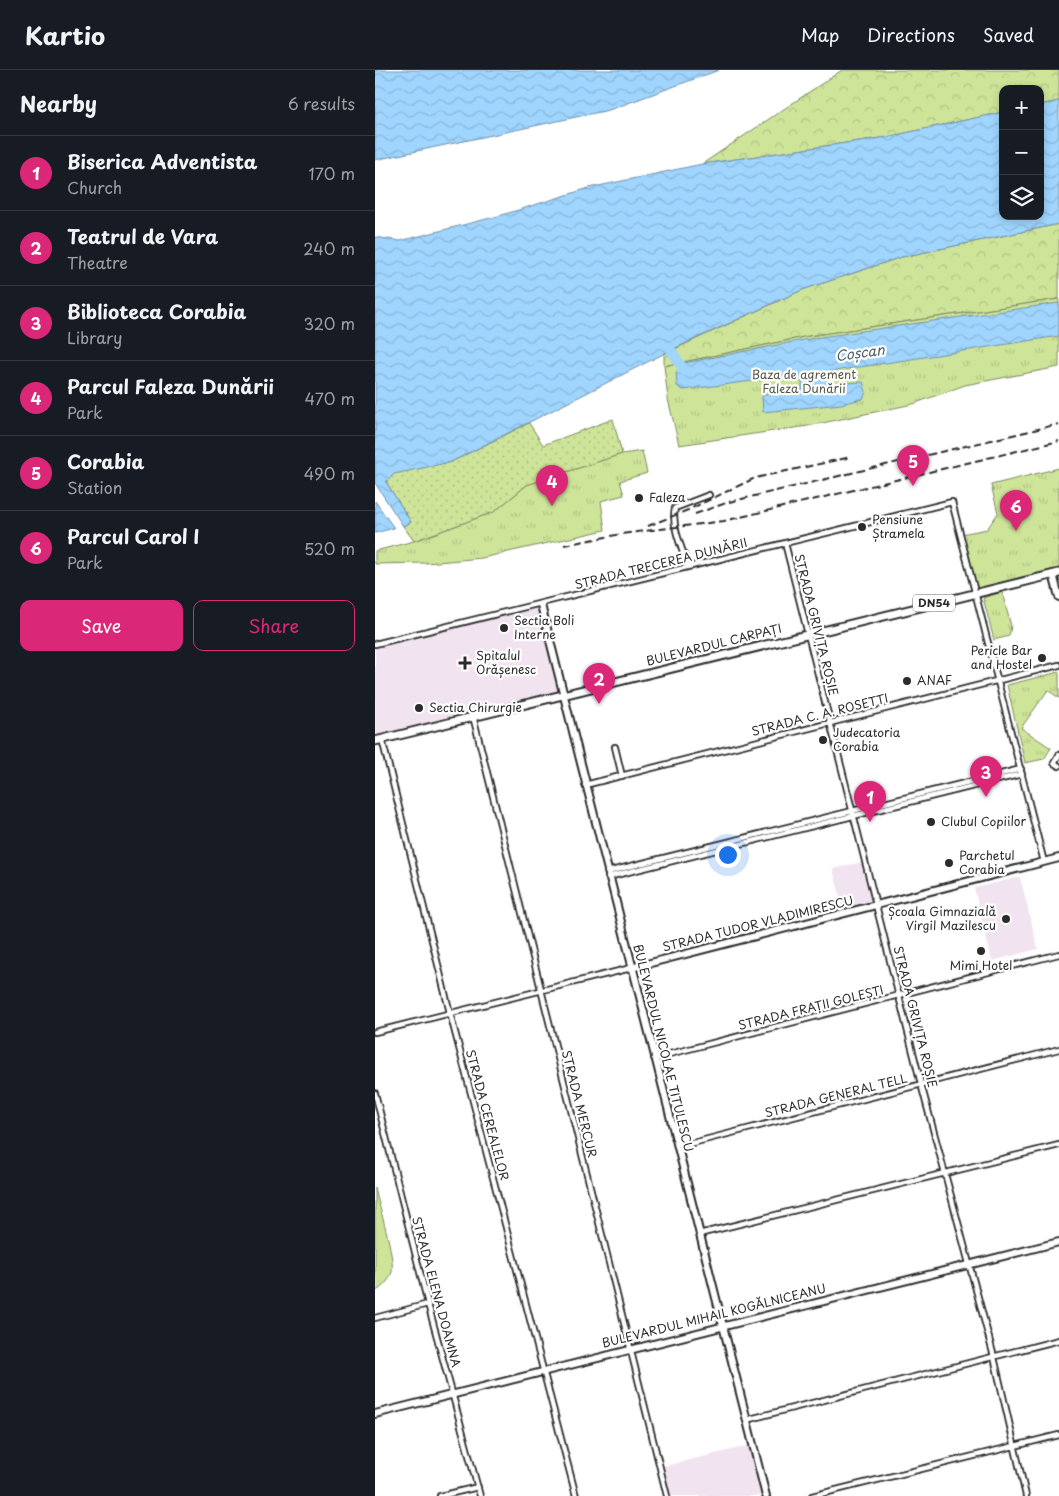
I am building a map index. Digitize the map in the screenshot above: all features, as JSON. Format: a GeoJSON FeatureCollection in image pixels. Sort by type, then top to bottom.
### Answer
{"type":"FeatureCollection","features":[{"type":"Feature","properties":{"kind":"main road","name":"BULEVARDUL CARPAȚI"},"geometry":{"type":"LineString","coordinates":[[379,740],[563,693],[1056,573]]}},
{"type":"Feature","properties":{"kind":"street"},"geometry":{"type":"LineString","coordinates":[[687,566],[678,535],[675,508],[709,495]]}},
{"type":"Feature","properties":{"kind":"street","name":"STRADA TRECEREA DUNĂRII"},"geometry":{"type":"LineString","coordinates":[[375,644],[541,605],[687,566],[952,502],[976,593]]}},
{"type":"Feature","properties":{"kind":"street","name":"STRADA GRIVIȚA ROȘIE"},"geometry":{"type":"LineString","coordinates":[[785,543],[921,1084],[947,1174],[994,1357],[1013,1447],[1026,1496]]}},
{"type":"Feature","properties":{"kind":"street"},"geometry":{"type":"LineString","coordinates":[[1056,573],[1059,597]]}},
{"type":"Feature","properties":{"kind":"street"},"geometry":{"type":"LineString","coordinates":[[976,593],[1044,862]]}},
{"type":"Feature","properties":{"kind":"street","name":"BULEVARDUL NICOLAE TITULESCU"},"geometry":{"type":"LineString","coordinates":[[541,605],[607,875],[765,1496]]}},
{"type":"Feature","properties":{"kind":"street","name":"STRADA C. A. ROSETTI"},"geometry":{"type":"LineString","coordinates":[[585,785],[1059,665]]}},
{"type":"Feature","properties":{"kind":"street","name":"STRADA MERCUR"},"geometry":{"type":"LineString","coordinates":[[473,716],[667,1496]]}},
{"type":"Feature","properties":{"kind":"street","name":"STRADA CEREALELOR"},"geometry":{"type":"LineString","coordinates":[[379,740],[544,1370],[575,1496]]}},
{"type":"Feature","properties":{"kind":"street"},"geometry":{"type":"LineString","coordinates":[[615,747],[622,776]]}},
{"type":"Feature","properties":{"kind":"street"},"geometry":{"type":"LineString","coordinates":[[1059,755],[1054,763],[1059,766]]}},
{"type":"Feature","properties":{"kind":"street"},"geometry":{"type":"LineString","coordinates":[[607,875],[1021,771]]}},
{"type":"Feature","properties":{"kind":"street","name":"STRADA TUDOR VLADIMIRESCU"},"geometry":{"type":"LineString","coordinates":[[375,1032],[1059,858]]}},
{"type":"Feature","properties":{"kind":"street","name":"STRADA FRAȚII GOLEȘTI"},"geometry":{"type":"LineString","coordinates":[[654,1058],[1059,954]]}},
{"type":"Feature","properties":{"kind":"street","name":"STRADA GENERAL TELL"},"geometry":{"type":"LineString","coordinates":[[677,1147],[1059,1049]]}},
{"type":"Feature","properties":{"kind":"street","name":"STRADA ELENA DOAMNA"},"geometry":{"type":"LineString","coordinates":[[375,1093],[428,1304],[480,1496]]}},
{"type":"Feature","properties":{"kind":"street"},"geometry":{"type":"LineString","coordinates":[[699,1234],[1059,1145]]}},
{"type":"Feature","properties":{"kind":"street","name":"BULEVARDUL MIHAIL KOGĂLNICEANU"},"geometry":{"type":"LineString","coordinates":[[375,1414],[630,1348],[1059,1242]]}},
{"type":"Feature","properties":{"kind":"street"},"geometry":{"type":"LineString","coordinates":[[375,1318],[428,1304]]}},
{"type":"Feature","properties":{"kind":"street"},"geometry":{"type":"LineString","coordinates":[[746,1420],[1059,1340]]}},
{"type":"Feature","properties":{"kind":"street"},"geometry":{"type":"LineString","coordinates":[[812,1496],[1059,1435]]}},
{"type":"Feature","properties":{"kind":"street"},"geometry":{"type":"LineString","coordinates":[[441,1496],[478,1487]]}},
{"type":"Feature","properties":{"kind":"shaded area","name":"Spitalul Orășenesc"},"geometry":{"type":"Polygon","coordinates":[[[541,605],[563,693],[375,741],[375,644],[541,605]]]}},
{"type":"Feature","properties":{"kind":"shaded area"},"geometry":{"type":"Polygon","coordinates":[[[862,862],[871,901],[843,908],[833,869],[862,862]]]}},
{"type":"Feature","properties":{"kind":"shaded area","name":"Școala Gimnazială Virgil Mazilescu"},"geometry":{"type":"Polygon","coordinates":[[[1020,877],[1038,949],[992,961],[974,888],[1020,877]]]}},
{"type":"Feature","properties":{"kind":"shaded area"},"geometry":{"type":"Polygon","coordinates":[[[752,1445],[766,1496],[667,1496],[660,1467],[752,1445]]]}},
{"type":"Feature","properties":{"kind":"green space"},"geometry":{"type":"Polygon","coordinates":[[[842,70],[1059,70],[1059,101],[1044,104],[1044,85],[999,85],[999,113],[887,137],[702,164],[842,70]]]}},
{"type":"Feature","properties":{"kind":"green space"},"geometry":{"type":"Polygon","coordinates":[[[1059,224],[1059,299],[809,336],[664,366],[664,354],[802,290],[902,257],[1059,224]]]}},
{"type":"Feature","properties":{"kind":"green space","name":"Baza de agrement Faleza Dunării"},"geometry":{"type":"Polygon","coordinates":[[[1059,299],[1059,367],[965,385],[913,404],[808,426],[679,445],[668,399],[664,366],[809,336],[1059,299]]]}},
{"type":"Feature","properties":{"kind":"green space"},"geometry":{"type":"Polygon","coordinates":[[[613,419],[622,454],[527,485],[494,512],[414,541],[403,526],[411,522],[386,482],[394,471],[451,462],[529,423],[543,445],[613,419]]]}},
{"type":"Feature","properties":{"kind":"green space"},"geometry":{"type":"Polygon","coordinates":[[[642,451],[647,473],[620,481],[624,495],[601,501],[605,530],[482,558],[426,563],[375,564],[375,551],[414,541],[494,512],[527,485],[622,454],[642,451]]]}},
{"type":"Feature","properties":{"kind":"green space"},"geometry":{"type":"Polygon","coordinates":[[[1059,468],[1059,573],[976,593],[961,534],[987,529],[998,513],[991,485],[1059,468]]]}},
{"type":"Feature","properties":{"kind":"green space"},"geometry":{"type":"Polygon","coordinates":[[[1002,592],[1011,626],[1009,636],[994,640],[983,598],[1002,592]]]}},
{"type":"Feature","properties":{"kind":"green space"},"geometry":{"type":"Polygon","coordinates":[[[1059,672],[1059,698],[1048,690],[1021,728],[1051,748],[1044,759],[1025,763],[1007,685],[1059,672]]]}},
{"type":"Feature","properties":{"kind":"green space"},"geometry":{"type":"Polygon","coordinates":[[[375,1188],[389,1243],[392,1272],[383,1286],[375,1292],[375,1188]]]}},
{"type":"Feature","properties":{"kind":"water"},"geometry":{"type":"Polygon","coordinates":[[[375,70],[719,70],[609,110],[375,160],[375,70]]]}},
{"type":"Feature","properties":{"kind":"water"},"geometry":{"type":"Polygon","coordinates":[[[1059,101],[1059,224],[902,257],[802,290],[671,350],[451,462],[394,474],[386,482],[411,522],[403,526],[375,483],[375,237],[400,241],[502,215],[589,188],[702,164],[887,137],[999,113],[999,220],[1044,220],[1044,104],[1059,101]]]}},
{"type":"Feature","properties":{"kind":"water"},"geometry":{"type":"Polygon","coordinates":[[[1059,303],[1059,336],[828,372],[827,380],[829,384],[863,382],[866,392],[863,399],[841,404],[763,412],[762,397],[764,395],[802,390],[802,381],[799,375],[683,390],[677,386],[676,372],[684,363],[814,338],[1059,303]]]}},
{"type":"Feature","properties":{"kind":"water"},"geometry":{"type":"Polygon","coordinates":[[[375,501],[394,528],[375,533],[375,501]]]}},
{"type":"Feature","properties":{"kind":"waterway","name":"Coșcan"},"geometry":{"type":"LineString","coordinates":[[671,350],[684,370],[690,373]]}},
{"type":"Feature","properties":{"kind":"railway"},"geometry":{"type":"LineString","coordinates":[[695,514],[729,502],[1059,424]]}},
{"type":"Feature","properties":{"kind":"railway"},"geometry":{"type":"LineString","coordinates":[[564,545],[621,534],[724,521],[1059,441]]}},
{"type":"Feature","properties":{"kind":"railway"},"geometry":{"type":"LineString","coordinates":[[648,526],[688,510],[755,478],[851,457]]}},
{"type":"Feature","properties":{"kind":"place","name":"Corabia"},"geometry":{"type":"Point","coordinates":[913,486]}},
{"type":"Feature","properties":{"kind":"place","name":"Faleza"},"geometry":{"type":"Point","coordinates":[639,498]}},
{"type":"Feature","properties":{"kind":"place","name":"Parcul Faleza Dunării"},"geometry":{"type":"Point","coordinates":[552,506]}},
{"type":"Feature","properties":{"kind":"place","name":"Pensiune Ștramela"},"geometry":{"type":"Point","coordinates":[862,527]}},
{"type":"Feature","properties":{"kind":"place","name":"Parcul Carol I"},"geometry":{"type":"Point","coordinates":[1016,531]}},
{"type":"Feature","properties":{"kind":"place","name":"Sectia Boli Interne"},"geometry":{"type":"Point","coordinates":[504,628]}},
{"type":"Feature","properties":{"kind":"place","name":"Pericle Bar and Hostel"},"geometry":{"type":"Point","coordinates":[1042,658]}},
{"type":"Feature","properties":{"kind":"place","name":"Spitalul Orășenesc"},"geometry":{"type":"Point","coordinates":[465,663]}},
{"type":"Feature","properties":{"kind":"place","name":"ANAF"},"geometry":{"type":"Point","coordinates":[907,681]}},
{"type":"Feature","properties":{"kind":"place","name":"Teatrul de Vara"},"geometry":{"type":"Point","coordinates":[599,704]}},
{"type":"Feature","properties":{"kind":"place","name":"Sectia Chirurgie"},"geometry":{"type":"Point","coordinates":[419,708]}},
{"type":"Feature","properties":{"kind":"place","name":"Judecatoria Corabia"},"geometry":{"type":"Point","coordinates":[823,740]}},
{"type":"Feature","properties":{"kind":"place","name":"Biblioteca Corabia"},"geometry":{"type":"Point","coordinates":[986,797]}},
{"type":"Feature","properties":{"kind":"place","name":"Biserica Adventista"},"geometry":{"type":"Point","coordinates":[870,822]}},
{"type":"Feature","properties":{"kind":"place","name":"Clubul Copiilor"},"geometry":{"type":"Point","coordinates":[931,822]}},
{"type":"Feature","properties":{"kind":"place","name":"Parchetul Corabia"},"geometry":{"type":"Point","coordinates":[949,863]}},
{"type":"Feature","properties":{"kind":"place","name":"Școala Gimnazială Virgil Mazilescu"},"geometry":{"type":"Point","coordinates":[1006,919]}},
{"type":"Feature","properties":{"kind":"place","name":"Mimi Hotel"},"geometry":{"type":"Point","coordinates":[981,951]}}]}
